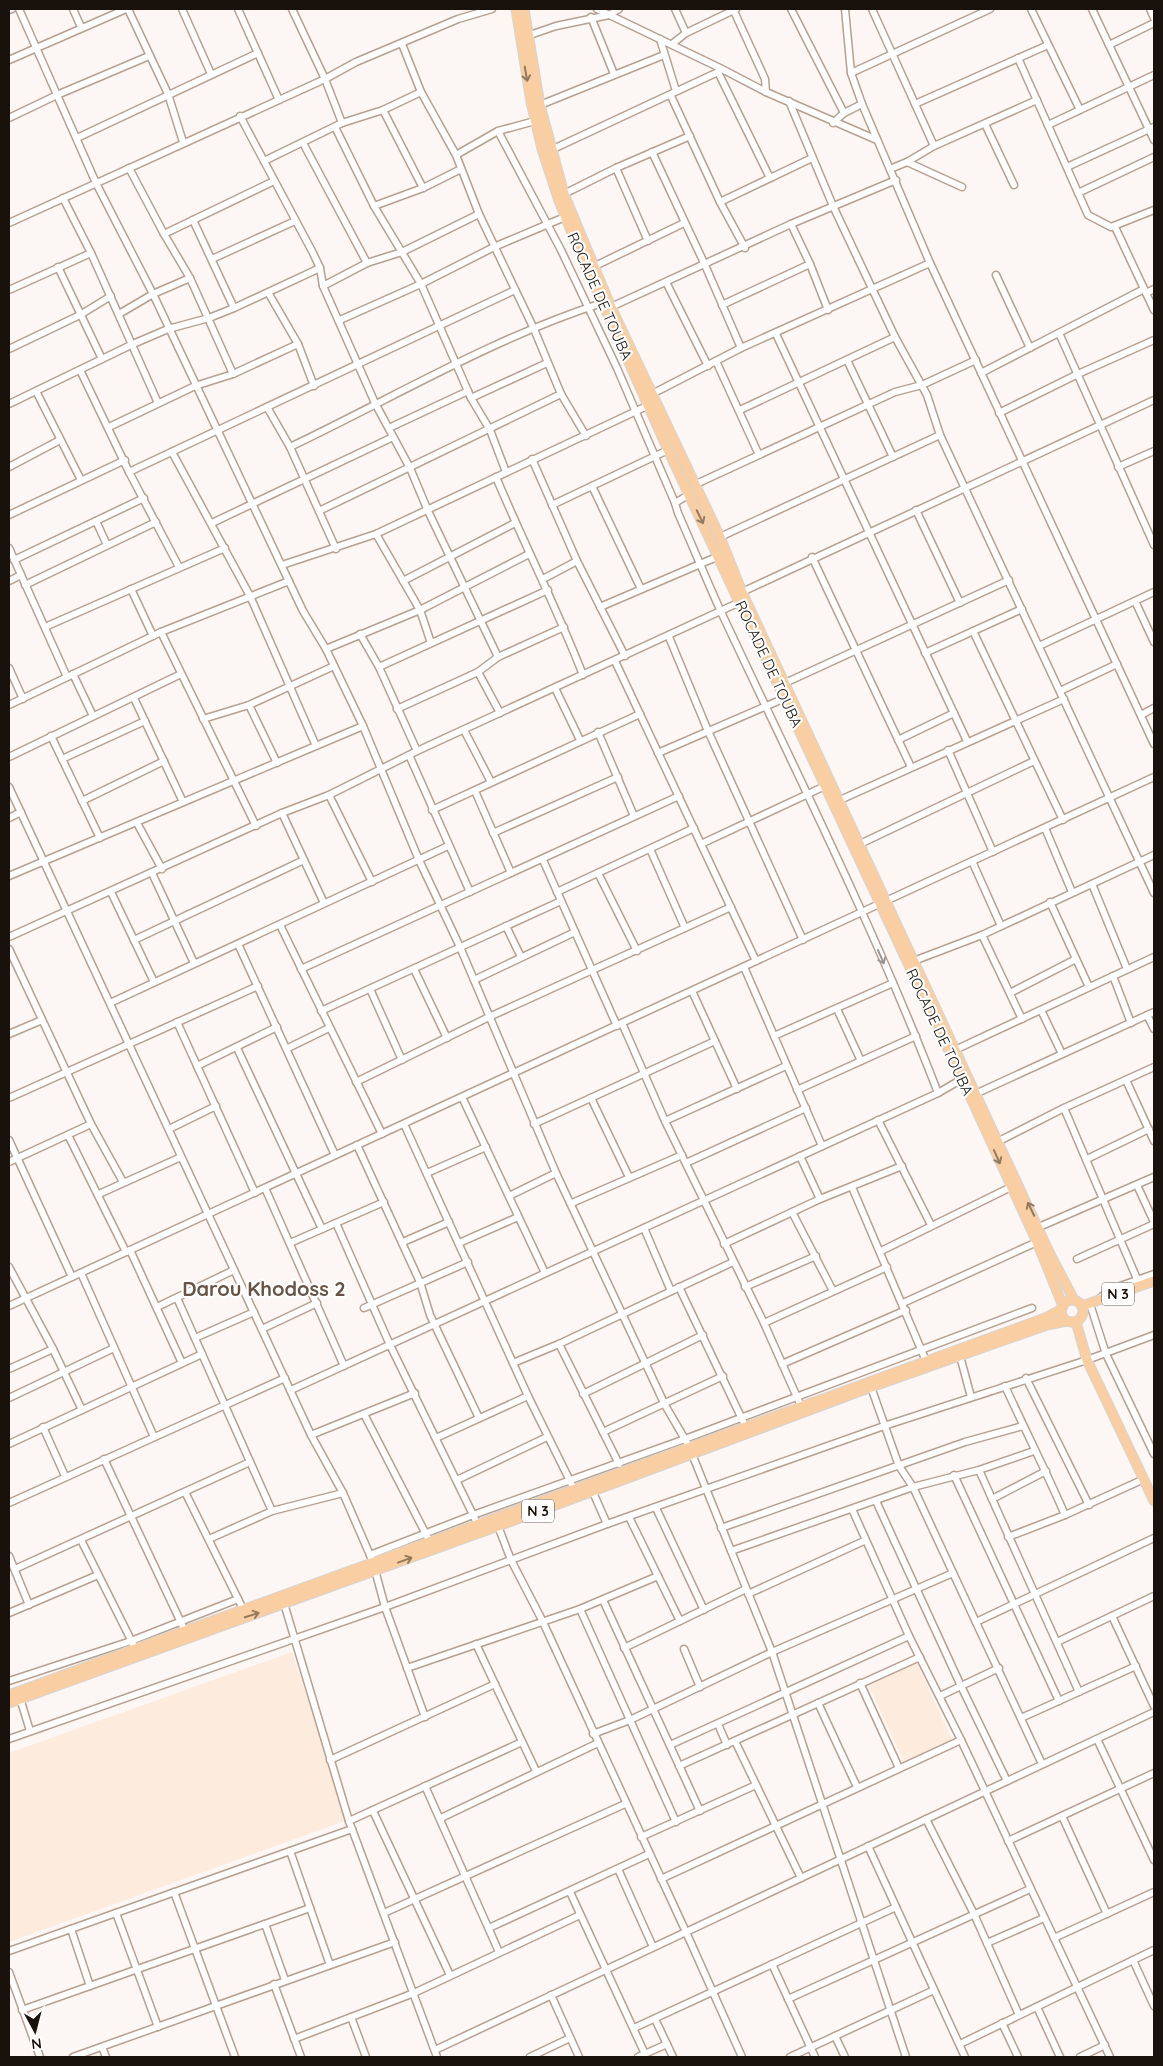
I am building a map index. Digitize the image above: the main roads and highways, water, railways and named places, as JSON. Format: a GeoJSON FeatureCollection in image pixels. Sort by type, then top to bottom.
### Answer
{"type":"FeatureCollection","features":[{"type":"Feature","properties":{"kind":"main road","name":"ROCADE DE TOUBA"},"geometry":{"type":"LineString","coordinates":[[516,9],[535,120],[542,149],[565,217],[720,537],[739,596],[784,698],[825,786],[883,902],[962,1079],[999,1141],[1040,1227],[1086,1303]]}},
{"type":"Feature","properties":{"kind":"main road","name":"ROCADE DE TOUBA"},"geometry":{"type":"LineString","coordinates":[[524,9],[527,36],[550,150],[564,194],[596,266],[607,305],[668,450],[739,596],[785,683],[860,844],[883,902]]}},
{"type":"Feature","properties":{"kind":"main road","name":"ROCADE DE TOUBA"},"geometry":{"type":"LineString","coordinates":[[911,962],[957,1049],[973,1095],[1062,1308]]}},
{"type":"Feature","properties":{"kind":"main road","name":"N 3"},"geometry":{"type":"LineString","coordinates":[[1086,1303],[1139,1283],[1154,1281]]}},
{"type":"Feature","properties":{"kind":"main road"},"geometry":{"type":"LineString","coordinates":[[1072,1321],[1083,1316],[1086,1303],[1068,1301],[1062,1308],[1063,1316],[1072,1321],[1087,1360],[1154,1501]]}},
{"type":"Feature","properties":{"kind":"main road","name":"N 3"},"geometry":{"type":"LineString","coordinates":[[373,1562],[498,1526],[592,1490],[744,1422],[801,1406],[1045,1318],[1062,1308]]}},
{"type":"Feature","properties":{"kind":"main road","name":"N 3"},"geometry":{"type":"LineString","coordinates":[[14,1695],[283,1600],[373,1562],[689,1447],[871,1387],[1047,1325],[1072,1321]]}},
{"type":"Feature","properties":{"kind":"main road","name":"N 3"},"geometry":{"type":"LineString","coordinates":[[9,1702],[14,1695],[182,1627],[283,1600]]}},
{"type":"Feature","properties":{"kind":"district","name":"Darou Khodoss 2"},"geometry":{"type":"Point","coordinates":[264,1288]}}]}
